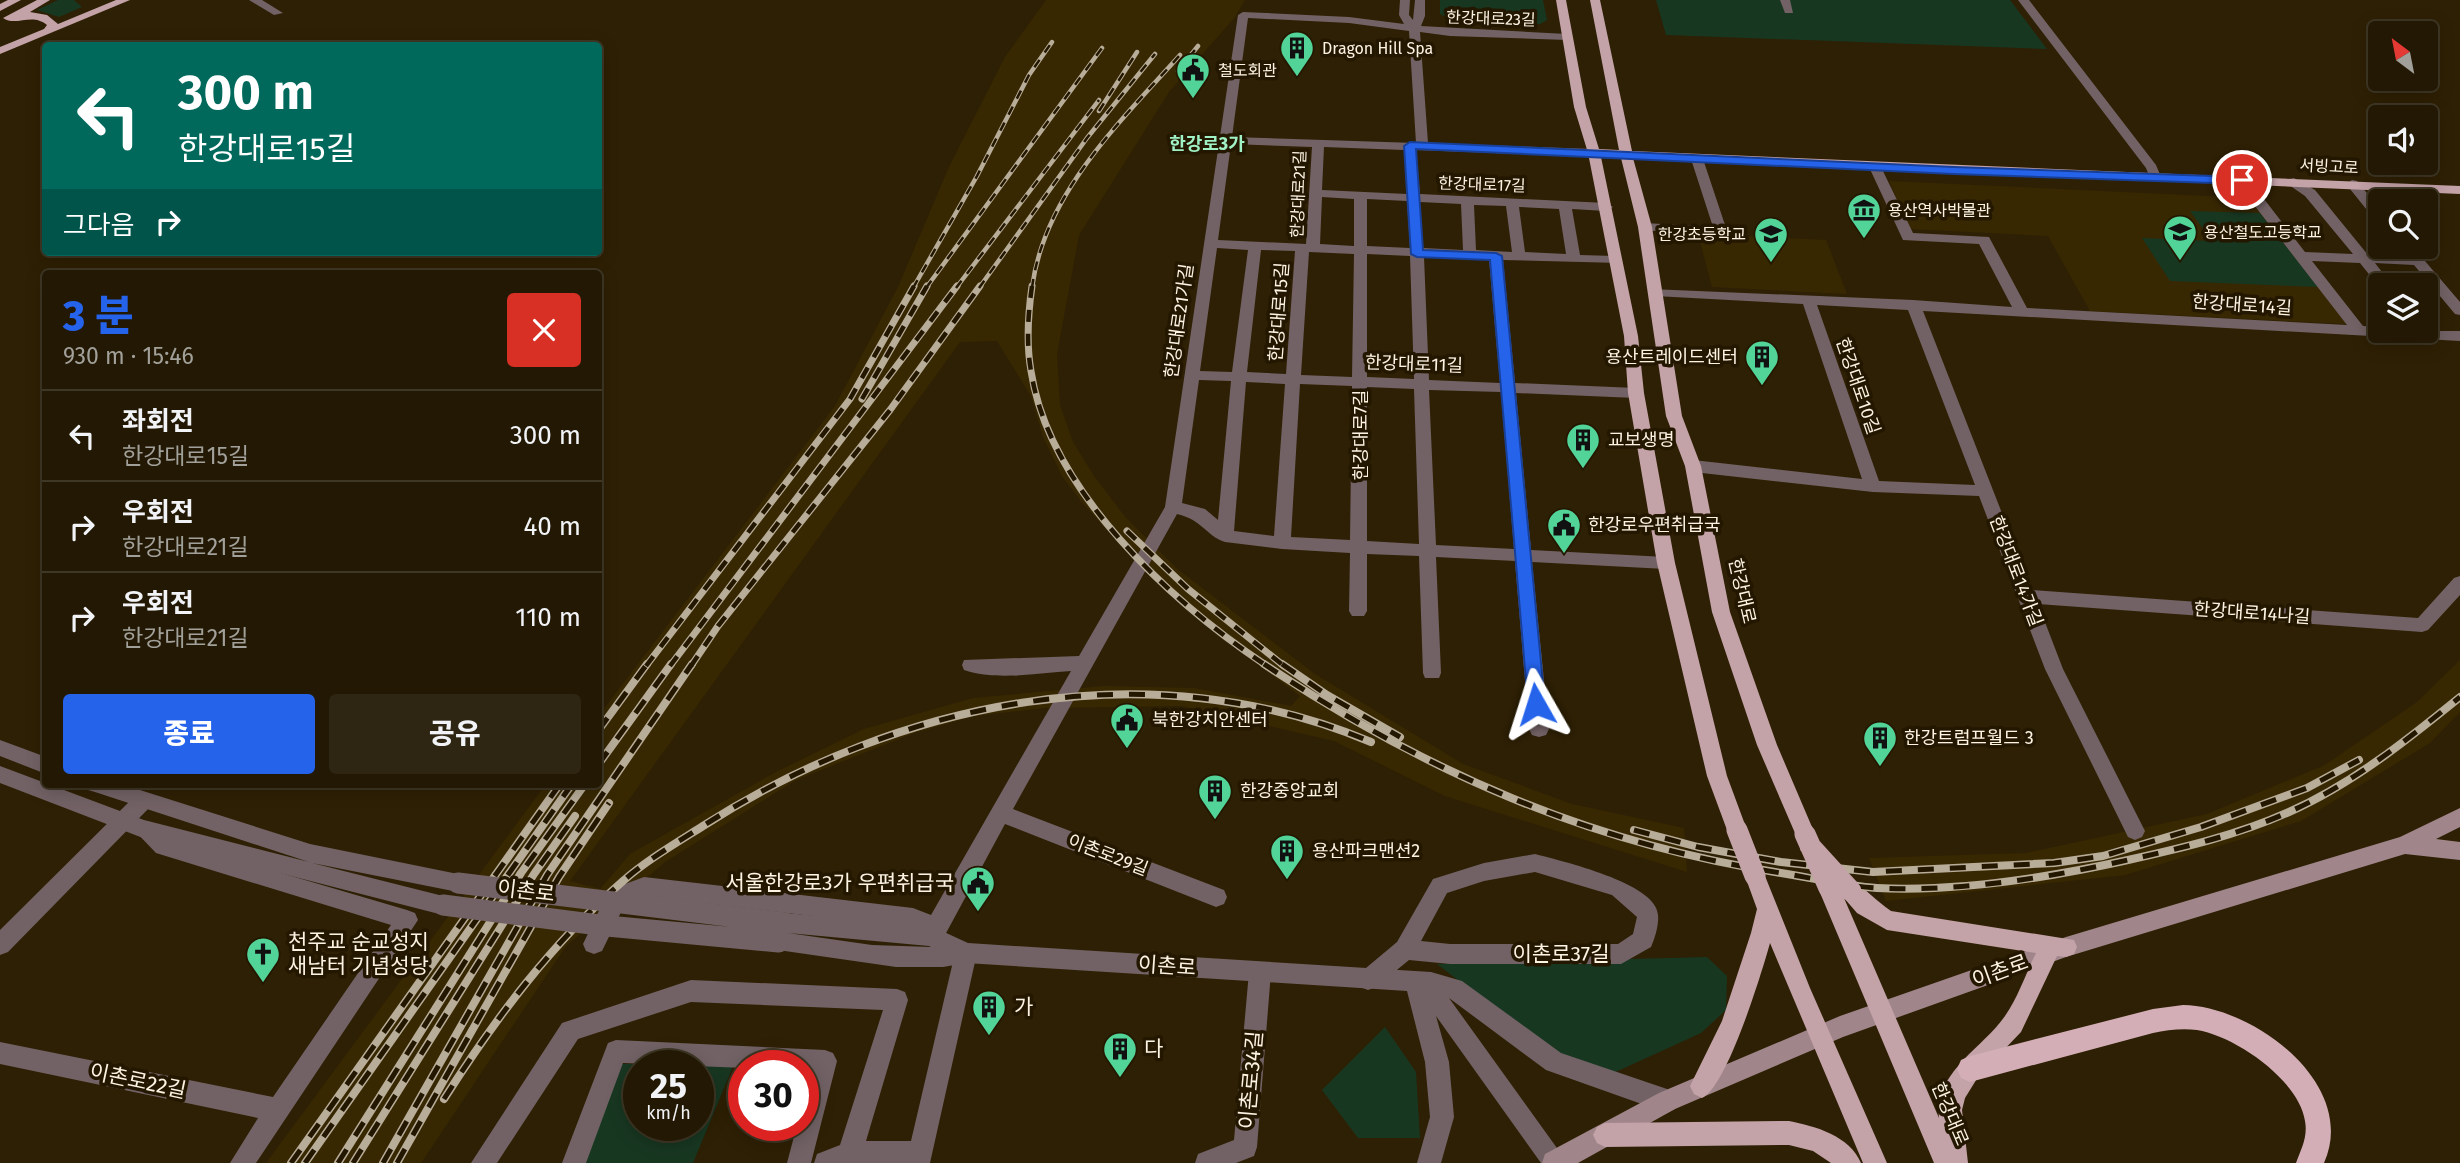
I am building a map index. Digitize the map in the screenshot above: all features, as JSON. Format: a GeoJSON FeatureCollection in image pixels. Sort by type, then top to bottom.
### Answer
{"type":"FeatureCollection","features":[{"type":"Feature","properties":{"kind":"highway"},"geometry":{"type":"LineString","coordinates":[[1970,1069],[2153,1021],[2180,1017],[2226,1025],[2268,1048],[2298,1080],[2309,1099],[2318,1129],[2318,1144],[2309,1163]]}},
{"type":"Feature","properties":{"kind":"main road"},"geometry":{"type":"LineString","coordinates":[[1,12],[16,0]]}},
{"type":"Feature","properties":{"kind":"main road"},"geometry":{"type":"LineString","coordinates":[[1,12],[25,0]]}},
{"type":"Feature","properties":{"kind":"main road"},"geometry":{"type":"LineString","coordinates":[[1,12],[33,0]]}},
{"type":"Feature","properties":{"kind":"main road"},"geometry":{"type":"LineString","coordinates":[[1,12],[45,0]]}},
{"type":"Feature","properties":{"kind":"main road"},"geometry":{"type":"LineString","coordinates":[[0,51],[122,0]]}},
{"type":"Feature","properties":{"kind":"main road"},"geometry":{"type":"LineString","coordinates":[[1561,0],[1580,107],[1594,153],[1631,336],[1636,393],[1666,563],[1717,776],[1768,910],[1875,1163]]}},
{"type":"Feature","properties":{"kind":"main road","name":"한강대로"},"geometry":{"type":"LineString","coordinates":[[1595,0],[1626,155],[1645,228],[1674,416],[1693,466],[1721,612],[1767,745],[1946,1163]]}},
{"type":"Feature","properties":{"kind":"main road"},"geometry":{"type":"LineString","coordinates":[[1,12],[45,17],[53,25],[47,33]]}},
{"type":"Feature","properties":{"kind":"main road","name":"서빙고로"},"geometry":{"type":"LineString","coordinates":[[1594,153],[1875,167],[2352,184],[2460,191]]}},
{"type":"Feature","properties":{"kind":"main road"},"geometry":{"type":"LineString","coordinates":[[1636,194],[1637,182],[1647,170],[1694,159]]}},
{"type":"Feature","properties":{"kind":"main road","name":"이촌로"},"geometry":{"type":"LineString","coordinates":[[1554,1163],[1667,1101],[1820,1035],[2056,951],[2405,845],[2460,817]]}},
{"type":"Feature","properties":{"kind":"main road"},"geometry":{"type":"LineString","coordinates":[[1808,840],[1851,891],[1871,911],[1887,920],[2056,951],[2012,1024],[1970,1069],[1954,1093],[1950,1110],[1956,1163]]}},
{"type":"Feature","properties":{"kind":"main road"},"geometry":{"type":"LineString","coordinates":[[2405,845],[2460,851]]}},
{"type":"Feature","properties":{"kind":"main road"},"geometry":{"type":"LineString","coordinates":[[1702,1086],[1719,1056],[1752,976],[1768,910]]}},
{"type":"Feature","properties":{"kind":"main road"},"geometry":{"type":"LineString","coordinates":[[1605,1135],[1789,1133],[1812,1137],[1839,1152],[1849,1163]]}},
{"type":"Feature","properties":{"kind":"street"},"geometry":{"type":"LineString","coordinates":[[254,0],[278,13]]}},
{"type":"Feature","properties":{"kind":"street","name":"한강대로23길"},"geometry":{"type":"LineString","coordinates":[[1405,0],[1404,15],[1414,30]]}},
{"type":"Feature","properties":{"kind":"street","name":"한강대로23길"},"geometry":{"type":"LineString","coordinates":[[1416,146],[1414,30],[1420,16],[1420,0]]}},
{"type":"Feature","properties":{"kind":"street"},"geometry":{"type":"LineString","coordinates":[[2023,0],[2152,168],[2155,177]]}},
{"type":"Feature","properties":{"kind":"street","name":"한강대로21가길"},"geometry":{"type":"LineString","coordinates":[[1173,507],[1241,26],[1393,33],[1414,30]]}},
{"type":"Feature","properties":{"kind":"street","name":"한강대로23길"},"geometry":{"type":"LineString","coordinates":[[1414,30],[1567,37]]}},
{"type":"Feature","properties":{"kind":"street","name":"한강대로21길"},"geometry":{"type":"LineString","coordinates":[[1226,140],[1594,153]]}},
{"type":"Feature","properties":{"kind":"street","name":"한강대로21길"},"geometry":{"type":"LineString","coordinates":[[1308,248],[1318,142]]}},
{"type":"Feature","properties":{"kind":"street"},"geometry":{"type":"LineString","coordinates":[[1416,146],[1414,199],[1432,673]]}},
{"type":"Feature","properties":{"kind":"street"},"geometry":{"type":"LineString","coordinates":[[1694,159],[1721,232]]}},
{"type":"Feature","properties":{"kind":"street"},"geometry":{"type":"LineString","coordinates":[[1875,167],[1908,236],[1984,240],[2021,311]]}},
{"type":"Feature","properties":{"kind":"street"},"geometry":{"type":"LineString","coordinates":[[2242,180],[2360,332]]}},
{"type":"Feature","properties":{"kind":"street"},"geometry":{"type":"LineString","coordinates":[[2294,182],[2310,193],[2374,273]]}},
{"type":"Feature","properties":{"kind":"street"},"geometry":{"type":"LineString","coordinates":[[2352,184],[2368,203]]}},
{"type":"Feature","properties":{"kind":"street","name":"한강대로17길"},"geometry":{"type":"LineString","coordinates":[[1314,193],[1606,207]]}},
{"type":"Feature","properties":{"kind":"street","name":"한강대로7길"},"geometry":{"type":"LineString","coordinates":[[1358,611],[1361,195]]}},
{"type":"Feature","properties":{"kind":"street"},"geometry":{"type":"LineString","coordinates":[[1467,201],[1470,256]]}},
{"type":"Feature","properties":{"kind":"street"},"geometry":{"type":"LineString","coordinates":[[1512,203],[1519,257]]}},
{"type":"Feature","properties":{"kind":"street"},"geometry":{"type":"LineString","coordinates":[[1565,205],[1574,259]]}},
{"type":"Feature","properties":{"kind":"street"},"geometry":{"type":"LineString","coordinates":[[1645,228],[1739,233]]}},
{"type":"Feature","properties":{"kind":"street","name":"한강대로15길"},"geometry":{"type":"LineString","coordinates":[[1209,244],[1615,260]]}},
{"type":"Feature","properties":{"kind":"street"},"geometry":{"type":"LineString","coordinates":[[1225,536],[1239,377],[1255,246]]}},
{"type":"Feature","properties":{"kind":"street","name":"한강대로15길"},"geometry":{"type":"LineString","coordinates":[[1294,379],[1308,248]]}},
{"type":"Feature","properties":{"kind":"street"},"geometry":{"type":"LineString","coordinates":[[1496,256],[1521,555],[1539,729]]}},
{"type":"Feature","properties":{"kind":"street"},"geometry":{"type":"LineString","coordinates":[[2299,256],[2418,261],[2460,311]]}},
{"type":"Feature","properties":{"kind":"street","name":"한강대로14길"},"geometry":{"type":"LineString","coordinates":[[1655,292],[1913,304],[2368,332]]}},
{"type":"Feature","properties":{"kind":"street","name":"한강대로10길"},"geometry":{"type":"LineString","coordinates":[[1808,299],[1873,486]]}},
{"type":"Feature","properties":{"kind":"street","name":"한강대로14가길"},"geometry":{"type":"LineString","coordinates":[[1913,304],[2054,669],[2135,831]]}},
{"type":"Feature","properties":{"kind":"street","name":"한강대로14길"},"geometry":{"type":"LineString","coordinates":[[2438,334],[2460,336]]}},
{"type":"Feature","properties":{"kind":"street","name":"한강대로11길"},"geometry":{"type":"LineString","coordinates":[[1191,375],[1636,393]]}},
{"type":"Feature","properties":{"kind":"street"},"geometry":{"type":"LineString","coordinates":[[1282,543],[1294,379]]}},
{"type":"Feature","properties":{"kind":"street"},"geometry":{"type":"LineString","coordinates":[[1693,466],[1873,486],[1986,491]]}},
{"type":"Feature","properties":{"kind":"street"},"geometry":{"type":"LineString","coordinates":[[594,944],[617,897],[644,886],[913,918],[934,932],[1173,507],[1199,513],[1225,536],[1282,543],[1666,563]]}},
{"type":"Feature","properties":{"kind":"street","name":"한강대로14나길"},"geometry":{"type":"LineString","coordinates":[[2025,596],[2422,625],[2460,583]]}},
{"type":"Feature","properties":{"kind":"street"},"geometry":{"type":"LineString","coordinates":[[971,665],[1000,668],[1084,663]]}},
{"type":"Feature","properties":{"kind":"street"},"geometry":{"type":"LineString","coordinates":[[0,748],[42,764]]}},
{"type":"Feature","properties":{"kind":"street","name":"이촌로"},"geometry":{"type":"LineString","coordinates":[[0,774],[134,825],[443,905],[607,926],[782,932],[934,932],[965,953]]}},
{"type":"Feature","properties":{"kind":"street","name":"이촌로"},"geometry":{"type":"LineString","coordinates":[[105,788],[142,802],[310,853],[458,883],[782,932],[910,957],[941,959],[965,953],[1368,980],[1415,980],[1447,1011],[1554,1163]]}},
{"type":"Feature","properties":{"kind":"street"},"geometry":{"type":"LineString","coordinates":[[0,945],[134,825],[142,802]]}},
{"type":"Feature","properties":{"kind":"street","name":"이촌로29길"},"geometry":{"type":"LineString","coordinates":[[1000,813],[1216,897]]}},
{"type":"Feature","properties":{"kind":"street","name":"이촌로"},"geometry":{"type":"LineString","coordinates":[[134,825],[163,847],[407,920],[242,1163]]}},
{"type":"Feature","properties":{"kind":"street","name":"이촌로37길"},"geometry":{"type":"LineString","coordinates":[[1535,863],[1619,888],[1648,914],[1643,940],[1621,954],[1450,954],[1405,949],[1440,886],[1484,872],[1535,863]]}},
{"type":"Feature","properties":{"kind":"street"},"geometry":{"type":"LineString","coordinates":[[1368,980],[1405,949]]}},
{"type":"Feature","properties":{"kind":"street"},"geometry":{"type":"LineString","coordinates":[[826,1163],[849,1158],[919,1158],[965,953]]}},
{"type":"Feature","properties":{"kind":"street","name":"이촌로34길"},"geometry":{"type":"LineString","coordinates":[[1207,1163],[1245,1147],[1260,972]]}},
{"type":"Feature","properties":{"kind":"street"},"geometry":{"type":"LineString","coordinates":[[1429,1163],[1442,1117],[1437,1062],[1415,980],[1454,988],[1555,1062],[1667,1101]]}},
{"type":"Feature","properties":{"kind":"street"},"geometry":{"type":"LineString","coordinates":[[483,1163],[570,1031],[691,991],[897,1000],[849,1158]]}},
{"type":"Feature","properties":{"kind":"street"},"geometry":{"type":"LineString","coordinates":[[574,1163],[617,1051],[825,1061],[799,1163]]}},
{"type":"Feature","properties":{"kind":"street","name":"이촌로22길"},"geometry":{"type":"LineString","coordinates":[[0,1053],[276,1110]]}},
{"type":"Feature","properties":{"kind":"shaded area"},"geometry":{"type":"Polygon","coordinates":[[[1046,0],[1245,0],[1235,17],[1169,92],[1079,235],[1057,354],[1060,405],[1073,442],[1094,476],[1126,518],[1176,568],[1315,674],[1463,764],[1572,804],[1684,828],[1687,872],[1445,796],[1334,741],[1182,706],[1046,708],[974,716],[914,733],[796,780],[665,862],[566,946],[421,1163],[266,1163],[543,788],[602,788],[602,711],[835,406],[898,287],[949,167],[1005,57],[1046,0]],[[997,341],[960,342],[570,881],[600,889],[630,854],[776,772],[864,729],[973,698],[1104,686],[1194,688],[1291,706],[1300,696],[1228,642],[1140,567],[1062,476],[1043,437],[1031,396],[997,341]]]}},
{"type":"Feature","properties":{"kind":"shaded area","name":"용산철도고등학교"},"geometry":{"type":"Polygon","coordinates":[[[1889,181],[2249,198],[2347,324],[2090,311],[2048,236],[1910,229],[1889,181]]]}},
{"type":"Feature","properties":{"kind":"shaded area","name":"한강초등학교"},"geometry":{"type":"Polygon","coordinates":[[[1698,234],[1826,240],[1847,294],[1712,287],[1698,234]]]}},
{"type":"Feature","properties":{"kind":"shaded area"},"geometry":{"type":"Polygon","coordinates":[[[2460,660],[2460,712],[2430,743],[2301,821],[2125,875],[1886,901],[1869,858],[2026,853],[2207,814],[2325,765],[2417,702],[2460,660]]]}},
{"type":"Feature","properties":{"kind":"green space"},"geometry":{"type":"Polygon","coordinates":[[[58,0],[74,0],[82,7],[59,17],[37,10],[58,0]]]}},
{"type":"Feature","properties":{"kind":"green space"},"geometry":{"type":"Polygon","coordinates":[[[1440,0],[1543,0],[1547,20],[1540,24],[1452,20],[1440,14],[1440,0]]]}},
{"type":"Feature","properties":{"kind":"green space"},"geometry":{"type":"Polygon","coordinates":[[[1656,0],[2010,0],[2047,49],[1666,35],[1656,0]]]}},
{"type":"Feature","properties":{"kind":"green space"},"geometry":{"type":"Polygon","coordinates":[[[2190,211],[2260,213],[2318,287],[2170,281],[2142,238],[2212,241],[2190,211]]]}},
{"type":"Feature","properties":{"kind":"green space"},"geometry":{"type":"Polygon","coordinates":[[[1707,957],[1727,976],[1726,1010],[1701,1033],[1609,1075],[1556,1056],[1437,964],[1707,957]]]}},
{"type":"Feature","properties":{"kind":"green space"},"geometry":{"type":"Polygon","coordinates":[[[1385,1027],[1416,1072],[1420,1138],[1358,1138],[1322,1090],[1385,1027]]]}},
{"type":"Feature","properties":{"kind":"green space"},"geometry":{"type":"Polygon","coordinates":[[[618,1064],[623,1064],[623,1141],[702,1141],[693,1163],[581,1163],[618,1064]]]}},
{"type":"Feature","properties":{"kind":"green space"},"geometry":{"type":"Polygon","coordinates":[[[714,1064],[728,1064],[728,1078],[714,1112],[714,1064]]]}},
{"type":"Feature","properties":{"kind":"railway"},"geometry":{"type":"LineString","coordinates":[[913,288],[977,176],[1029,75],[1052,42]]}},
{"type":"Feature","properties":{"kind":"railway"},"geometry":{"type":"LineString","coordinates":[[1178,71],[1198,46]]}},
{"type":"Feature","properties":{"kind":"railway"},"geometry":{"type":"LineString","coordinates":[[926,288],[1102,48]]}},
{"type":"Feature","properties":{"kind":"railway"},"geometry":{"type":"LineString","coordinates":[[1099,111],[1137,52]]}},
{"type":"Feature","properties":{"kind":"railway"},"geometry":{"type":"LineString","coordinates":[[979,288],[1087,138],[1155,54]]}},
{"type":"Feature","properties":{"kind":"railway"},"geometry":{"type":"LineString","coordinates":[[1032,288],[1039,254],[1068,191],[1110,133],[1180,55]]}},
{"type":"Feature","properties":{"kind":"railway"},"geometry":{"type":"LineString","coordinates":[[956,288],[1099,100]]}},
{"type":"Feature","properties":{"kind":"railway"},"geometry":{"type":"LineString","coordinates":[[646,666],[850,399],[914,286]]}},
{"type":"Feature","properties":{"kind":"railway"},"geometry":{"type":"LineString","coordinates":[[862,399],[927,286]]}},
{"type":"Feature","properties":{"kind":"railway"},"geometry":{"type":"LineString","coordinates":[[670,666],[957,286]]}},
{"type":"Feature","properties":{"kind":"railway"},"geometry":{"type":"LineString","coordinates":[[691,666],[718,626],[890,410],[980,286]]}},
{"type":"Feature","properties":{"kind":"railway"},"geometry":{"type":"LineString","coordinates":[[1032,286],[1028,328],[1031,371],[1042,415],[1062,458],[1088,500],[1155,576],[1192,610],[1266,665]]}},
{"type":"Feature","properties":{"kind":"railway"},"geometry":{"type":"LineString","coordinates":[[1127,531],[1188,589],[1284,666]]}},
{"type":"Feature","properties":{"kind":"railway"},"geometry":{"type":"LineString","coordinates":[[602,726],[647,664]]}},
{"type":"Feature","properties":{"kind":"railway"},"geometry":{"type":"LineString","coordinates":[[602,759],[671,664]]}},
{"type":"Feature","properties":{"kind":"railway"},"geometry":{"type":"LineString","coordinates":[[383,1163],[547,875],[692,664]]}},
{"type":"Feature","properties":{"kind":"railway"},"geometry":{"type":"LineString","coordinates":[[1282,664],[1327,695],[1400,737]]}},
{"type":"Feature","properties":{"kind":"railway"},"geometry":{"type":"LineString","coordinates":[[1266,665],[1325,703],[1448,770],[1575,822],[1710,860],[1841,884],[1908,889],[1972,886],[2066,873],[2189,846],[2230,834],[2289,812],[2357,775],[2460,697]]}},
{"type":"Feature","properties":{"kind":"railway"},"geometry":{"type":"LineString","coordinates":[[444,1099],[504,1011],[548,957],[623,881],[672,845],[779,782],[859,747],[942,720],[1028,702],[1115,694],[1201,698],[1287,714],[1371,742]]}},
{"type":"Feature","properties":{"kind":"railway"},"geometry":{"type":"LineString","coordinates":[[1634,830],[1698,847],[1781,862],[1873,872],[2054,863],[2103,856],[2201,827],[2307,788],[2359,760]]}},
{"type":"Feature","properties":{"kind":"railway"},"geometry":{"type":"LineString","coordinates":[[291,1163],[557,788]]}},
{"type":"Feature","properties":{"kind":"railway"},"geometry":{"type":"LineString","coordinates":[[305,1163],[569,788]]}},
{"type":"Feature","properties":{"kind":"railway"},"geometry":{"type":"LineString","coordinates":[[338,1163],[521,873],[582,788]]}},
{"type":"Feature","properties":{"kind":"railway"},"geometry":{"type":"LineString","coordinates":[[397,1163],[559,877],[609,803]]}},
{"type":"Feature","properties":{"kind":"railway"},"geometry":{"type":"LineString","coordinates":[[353,1163],[534,874],[575,816]]}},
{"type":"Feature","properties":{"kind":"place","name":"Dragon Hill Spa"},"geometry":{"type":"Point","coordinates":[1297,78]}},
{"type":"Feature","properties":{"kind":"place","name":"철도회관"},"geometry":{"type":"Point","coordinates":[1193,100]}},
{"type":"Feature","properties":{"kind":"place","name":"용산역사박물관"},"geometry":{"type":"Point","coordinates":[1864,240]}},
{"type":"Feature","properties":{"kind":"place","name":"용산철도고등학교"},"geometry":{"type":"Point","coordinates":[2180,262]}},
{"type":"Feature","properties":{"kind":"place","name":"한강초등학교"},"geometry":{"type":"Point","coordinates":[1771,264]}},
{"type":"Feature","properties":{"kind":"place","name":"용산트레이드센터"},"geometry":{"type":"Point","coordinates":[1762,387]}},
{"type":"Feature","properties":{"kind":"place","name":"교보생명"},"geometry":{"type":"Point","coordinates":[1583,470]}},
{"type":"Feature","properties":{"kind":"place","name":"한강로우편취급국"},"geometry":{"type":"Point","coordinates":[1564,555]}},
{"type":"Feature","properties":{"kind":"place","name":"북한강치안센터"},"geometry":{"type":"Point","coordinates":[1127,750]}},
{"type":"Feature","properties":{"kind":"place","name":"한강트럼프월드 3"},"geometry":{"type":"Point","coordinates":[1880,768]}},
{"type":"Feature","properties":{"kind":"place","name":"한강중앙교회"},"geometry":{"type":"Point","coordinates":[1215,821]}},
{"type":"Feature","properties":{"kind":"place","name":"용산파크맨션2"},"geometry":{"type":"Point","coordinates":[1287,881]}},
{"type":"Feature","properties":{"kind":"place","name":"서울한강로3가 우편취급국"},"geometry":{"type":"Point","coordinates":[978,913]}},
{"type":"Feature","properties":{"kind":"place","name":"천주교 순교성지 새남터 기념성당"},"geometry":{"type":"Point","coordinates":[263,984]}},
{"type":"Feature","properties":{"kind":"place","name":"가"},"geometry":{"type":"Point","coordinates":[989,1037]}},
{"type":"Feature","properties":{"kind":"place","name":"다"},"geometry":{"type":"Point","coordinates":[1120,1079]}},
{"type":"Feature","properties":{"kind":"district","name":"한강로3가"},"geometry":{"type":"Point","coordinates":[1207,144]}},
{"type":"Feature","properties":{"kind":"route"},"geometry":{"type":"LineString","coordinates":[[1536,704],[1496,256],[1417,254],[1410,146],[1954,171],[2242,180]]}}]}
